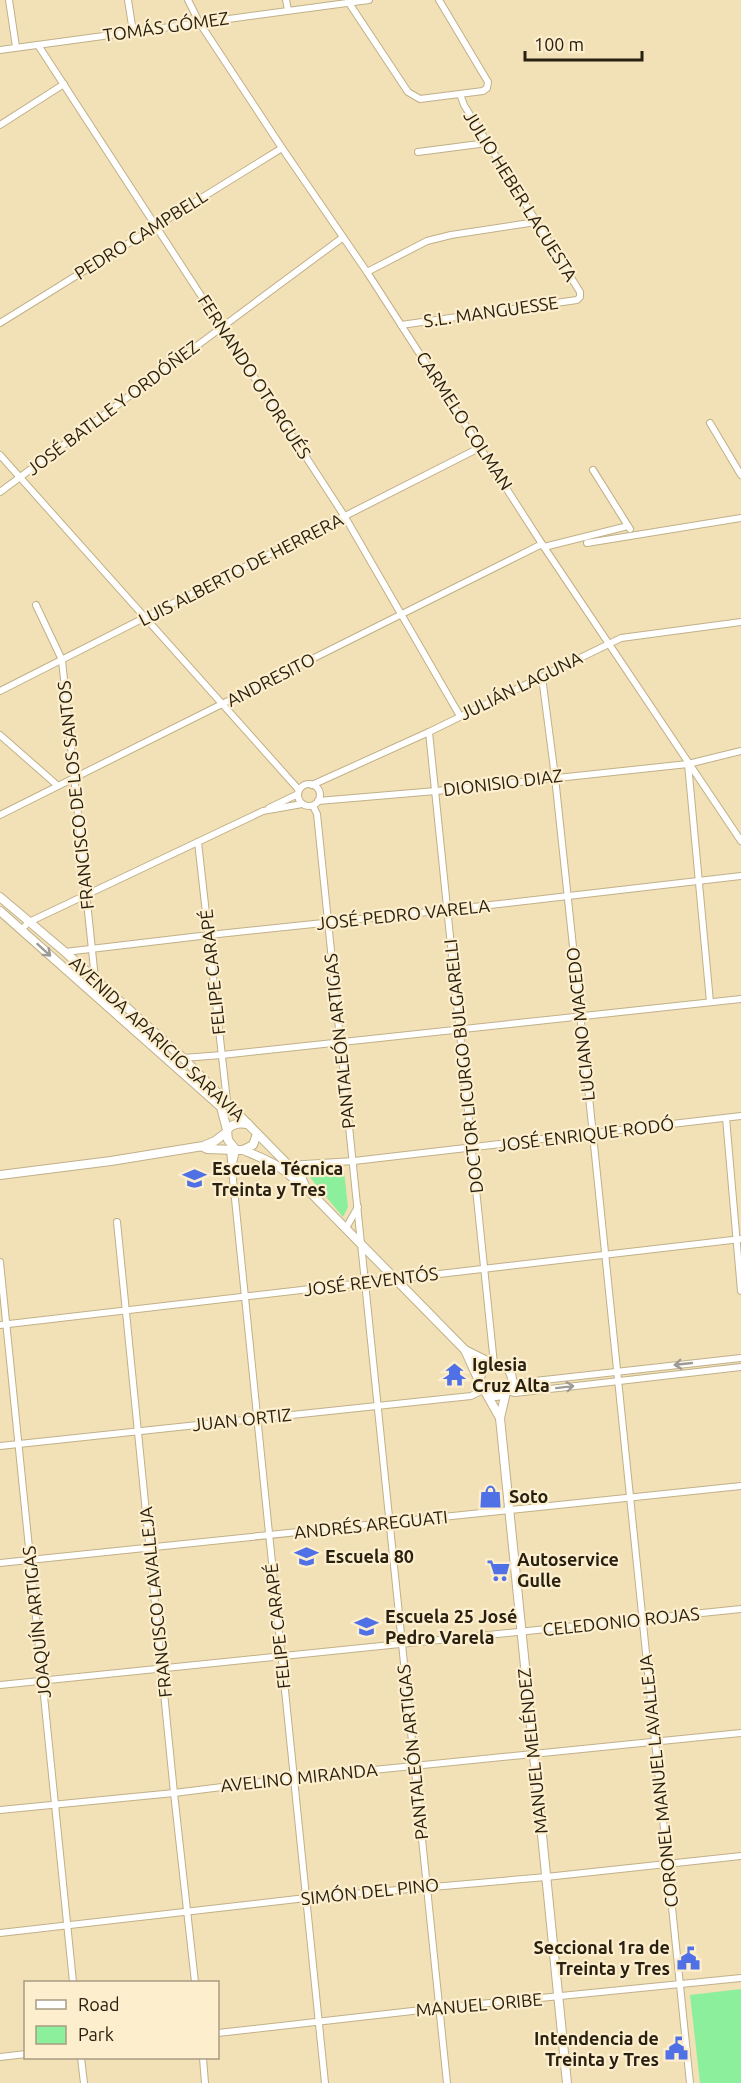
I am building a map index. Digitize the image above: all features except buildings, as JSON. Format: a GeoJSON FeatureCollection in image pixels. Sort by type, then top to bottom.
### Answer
{"type":"FeatureCollection","features":[{"type":"Feature","properties":{"kind":"street"},"geometry":{"type":"LineString","coordinates":[[9,0],[16,47]]}},
{"type":"Feature","properties":{"kind":"street"},"geometry":{"type":"LineString","coordinates":[[128,0],[133,32]]}},
{"type":"Feature","properties":{"kind":"street","name":"CARMELO COLMAN"},"geometry":{"type":"LineString","coordinates":[[188,0],[199,22],[367,272],[543,545],[741,841]]}},
{"type":"Feature","properties":{"kind":"street"},"geometry":{"type":"LineString","coordinates":[[286,0],[288,10]]}},
{"type":"Feature","properties":{"kind":"street","name":"TOMÁS GÓMEZ"},"geometry":{"type":"LineString","coordinates":[[0,50],[369,0]]}},
{"type":"Feature","properties":{"kind":"street"},"geometry":{"type":"LineString","coordinates":[[349,3],[408,92],[420,99],[483,91],[487,88],[488,82],[439,0]]}},
{"type":"Feature","properties":{"kind":"street","name":"FERNANDO OTORGUÉS"},"geometry":{"type":"LineString","coordinates":[[38,45],[345,517],[460,716]]}},
{"type":"Feature","properties":{"kind":"street"},"geometry":{"type":"LineString","coordinates":[[0,125],[64,84]]}},
{"type":"Feature","properties":{"kind":"street","name":"JULIO HEBER LACUESTA"},"geometry":{"type":"LineString","coordinates":[[460,94],[464,105],[487,143],[580,292],[580,297]]}},
{"type":"Feature","properties":{"kind":"street"},"geometry":{"type":"LineString","coordinates":[[418,152],[487,143]]}},
{"type":"Feature","properties":{"kind":"street","name":"PEDRO CAMPBELL"},"geometry":{"type":"LineString","coordinates":[[0,323],[282,148]]}},
{"type":"Feature","properties":{"kind":"street"},"geometry":{"type":"LineString","coordinates":[[367,272],[427,242],[451,235],[536,222]]}},
{"type":"Feature","properties":{"kind":"street","name":"JOSÉ BATLLE Y ORDÓÑEZ"},"geometry":{"type":"LineString","coordinates":[[0,492],[342,238]]}},
{"type":"Feature","properties":{"kind":"street","name":"S.L. MANGUESSE"},"geometry":{"type":"LineString","coordinates":[[401,325],[577,300],[580,297]]}},
{"type":"Feature","properties":{"kind":"street"},"geometry":{"type":"LineString","coordinates":[[710,423],[741,475]]}},
{"type":"Feature","properties":{"kind":"street","name":"LUIS ALBERTO DE HERRERA"},"geometry":{"type":"LineString","coordinates":[[0,691],[481,447]]}},
{"type":"Feature","properties":{"kind":"street"},"geometry":{"type":"LineString","coordinates":[[0,455],[223,704],[298,792],[302,804]]}},
{"type":"Feature","properties":{"kind":"street"},"geometry":{"type":"LineString","coordinates":[[593,470],[633,535]]}},
{"type":"Feature","properties":{"kind":"street"},"geometry":{"type":"LineString","coordinates":[[587,543],[741,518]]}},
{"type":"Feature","properties":{"kind":"street","name":"ANDRESITO"},"geometry":{"type":"LineString","coordinates":[[0,815],[543,545],[628,526]]}},
{"type":"Feature","properties":{"kind":"street","name":"FRANCISCO DE LOS SANTOS"},"geometry":{"type":"LineString","coordinates":[[36,605],[62,660],[95,979]]}},
{"type":"Feature","properties":{"kind":"street","name":"JULIÁN LAGUNA"},"geometry":{"type":"LineString","coordinates":[[312,785],[429,732],[621,638],[741,622]]}},
{"type":"Feature","properties":{"kind":"street","name":"LUCIANO MACEDO"},"geometry":{"type":"LineString","coordinates":[[542,677],[555,777],[616,1372]]}},
{"type":"Feature","properties":{"kind":"street","name":"DOCTOR LICURGO BULGARELLI"},"geometry":{"type":"LineString","coordinates":[[429,732],[494,1364]]}},
{"type":"Feature","properties":{"kind":"street"},"geometry":{"type":"LineString","coordinates":[[0,735],[57,785]]}},
{"type":"Feature","properties":{"kind":"street","name":"DIONISIO DIAZ"},"geometry":{"type":"LineString","coordinates":[[315,803],[688,764],[741,751]]}},
{"type":"Feature","properties":{"kind":"street"},"geometry":{"type":"LineString","coordinates":[[688,764],[710,1002]]}},
{"type":"Feature","properties":{"kind":"street"},"geometry":{"type":"LineString","coordinates":[[21,930],[29,922],[263,811],[298,792],[305,785],[312,785],[320,793],[315,803],[263,811]]}},
{"type":"Feature","properties":{"kind":"street","name":"PANTALEÓN ARTIGAS"},"geometry":{"type":"LineString","coordinates":[[315,803],[354,1161],[447,2083]]}},
{"type":"Feature","properties":{"kind":"street","name":"FELIPE CARAPÉ"},"geometry":{"type":"LineString","coordinates":[[198,842],[227,1101]]}},
{"type":"Feature","properties":{"kind":"street","name":"JOSÉ PEDRO VARELA"},"geometry":{"type":"LineString","coordinates":[[65,952],[741,876]]}},
{"type":"Feature","properties":{"kind":"street","name":"AVENIDA APARICIO SARAVIA"},"geometry":{"type":"LineString","coordinates":[[0,897],[183,1058],[302,1179],[306,1188]]}},
{"type":"Feature","properties":{"kind":"street","name":"AVENIDA APARICIO SARAVIA"},"geometry":{"type":"LineString","coordinates":[[0,911],[221,1107],[227,1131]]}},
{"type":"Feature","properties":{"kind":"street"},"geometry":{"type":"LineString","coordinates":[[87,988],[95,979]]}},
{"type":"Feature","properties":{"kind":"street"},"geometry":{"type":"LineString","coordinates":[[183,1058],[741,999]]}},
{"type":"Feature","properties":{"kind":"street","name":"JOSÉ ENRIQUE RODÓ"},"geometry":{"type":"LineString","coordinates":[[288,1165],[354,1161],[741,1116]]}},
{"type":"Feature","properties":{"kind":"street"},"geometry":{"type":"LineString","coordinates":[[726,1118],[739,1240],[741,1291]]}},
{"type":"Feature","properties":{"kind":"street"},"geometry":{"type":"LineString","coordinates":[[0,1175],[111,1161],[203,1146],[215,1141],[231,1125],[248,1124]]}},
{"type":"Feature","properties":{"kind":"street"},"geometry":{"type":"LineString","coordinates":[[227,1131],[228,1140],[236,1150],[253,1145],[257,1134]]}},
{"type":"Feature","properties":{"kind":"street","name":"AVENIDA APARICIO SARAVIA"},"geometry":{"type":"LineString","coordinates":[[203,1146],[207,1149],[236,1150],[262,1158],[281,1168],[306,1188],[465,1350],[494,1364]]}},
{"type":"Feature","properties":{"kind":"street","name":"FELIPE CARAPÉ"},"geometry":{"type":"LineString","coordinates":[[236,1150],[232,1169],[325,2083]]}},
{"type":"Feature","properties":{"kind":"street"},"geometry":{"type":"LineString","coordinates":[[346,1228],[358,1206]]}},
{"type":"Feature","properties":{"kind":"street","name":"FRANCISCO LAVALLEJA"},"geometry":{"type":"LineString","coordinates":[[117,1222],[195,1981]]}},
{"type":"Feature","properties":{"kind":"street","name":"JOSÉ REVENTÓS"},"geometry":{"type":"LineString","coordinates":[[3,1324],[739,1240]]}},
{"type":"Feature","properties":{"kind":"street","name":"JOAQUÍN ARTIGAS"},"geometry":{"type":"LineString","coordinates":[[0,1262],[3,1324],[19,1444],[73,1981]]}},
{"type":"Feature","properties":{"kind":"street","name":"AVENIDA APARICIO SARAVIA"},"geometry":{"type":"LineString","coordinates":[[465,1350],[483,1389]]}},
{"type":"Feature","properties":{"kind":"street"},"geometry":{"type":"LineString","coordinates":[[511,1382],[741,1358]]}},
{"type":"Feature","properties":{"kind":"street"},"geometry":{"type":"LineString","coordinates":[[506,1392],[511,1382],[508,1371],[494,1364],[483,1371],[483,1389],[494,1396],[506,1392],[515,1393],[741,1367]]}},
{"type":"Feature","properties":{"kind":"street","name":"CORONEL MANUEL LAVALLEJA"},"geometry":{"type":"LineString","coordinates":[[616,1372],[690,2083]]}},
{"type":"Feature","properties":{"kind":"street","name":"JUAN ORTIZ"},"geometry":{"type":"LineString","coordinates":[[0,1446],[471,1396],[483,1389]]}},
{"type":"Feature","properties":{"kind":"street","name":"MANUEL MELÉNDEZ"},"geometry":{"type":"LineString","coordinates":[[483,1389],[500,1418]]}},
{"type":"Feature","properties":{"kind":"street","name":"MANUEL MELÉNDEZ"},"geometry":{"type":"LineString","coordinates":[[506,1392],[500,1418],[508,1510],[567,2083]]}},
{"type":"Feature","properties":{"kind":"street","name":"ANDRÉS AREGUATI"},"geometry":{"type":"LineString","coordinates":[[0,1563],[741,1486]]}},
{"type":"Feature","properties":{"kind":"street","name":"CELEDONIO ROJAS"},"geometry":{"type":"LineString","coordinates":[[0,1685],[741,1609]]}},
{"type":"Feature","properties":{"kind":"street","name":"AVELINO MIRANDA"},"geometry":{"type":"LineString","coordinates":[[0,1810],[741,1732]]}},
{"type":"Feature","properties":{"kind":"street","name":"SIMÓN DEL PINO"},"geometry":{"type":"LineString","coordinates":[[0,1933],[306,1898],[546,1877],[741,1856]]}},
{"type":"Feature","properties":{"kind":"street","name":"MANUEL ORIBE"},"geometry":{"type":"LineString","coordinates":[[219,2033],[741,1978]]}},
{"type":"Feature","properties":{"kind":"street"},"geometry":{"type":"LineString","coordinates":[[0,2057],[24,2054]]}},
{"type":"Feature","properties":{"kind":"street"},"geometry":{"type":"LineString","coordinates":[[81,2059],[84,2083]]}},
{"type":"Feature","properties":{"kind":"street"},"geometry":{"type":"LineString","coordinates":[[203,2059],[205,2083]]}},
{"type":"Feature","properties":{"kind":"green space"},"geometry":{"type":"Polygon","coordinates":[[[344,1171],[348,1207],[343,1217],[308,1175],[344,1171]]]}},
{"type":"Feature","properties":{"kind":"green space"},"geometry":{"type":"Polygon","coordinates":[[[741,1989],[741,2083],[700,2083],[690,1995],[741,1989]]]}},
{"type":"Feature","properties":{"kind":"place","name":"Escuela Técnica Treinta y Tres"},"geometry":{"type":"Point","coordinates":[194,1179]}},
{"type":"Feature","properties":{"kind":"place","name":"Iglesia Cruz Alta"},"geometry":{"type":"Point","coordinates":[454,1375]}},
{"type":"Feature","properties":{"kind":"place","name":"Soto"},"geometry":{"type":"Point","coordinates":[491,1497]}},
{"type":"Feature","properties":{"kind":"place","name":"Escuela 80"},"geometry":{"type":"Point","coordinates":[307,1557]}},
{"type":"Feature","properties":{"kind":"place","name":"Autoservice Gulle"},"geometry":{"type":"Point","coordinates":[499,1570]}},
{"type":"Feature","properties":{"kind":"place","name":"Escuela 25 José Pedro Varela"},"geometry":{"type":"Point","coordinates":[367,1627]}},
{"type":"Feature","properties":{"kind":"place","name":"Seccional 1ra de Treinta y Tres"},"geometry":{"type":"Point","coordinates":[688,1958]}},
{"type":"Feature","properties":{"kind":"place","name":"Intendencia de Treinta y Tres"},"geometry":{"type":"Point","coordinates":[677,2049]}}]}
